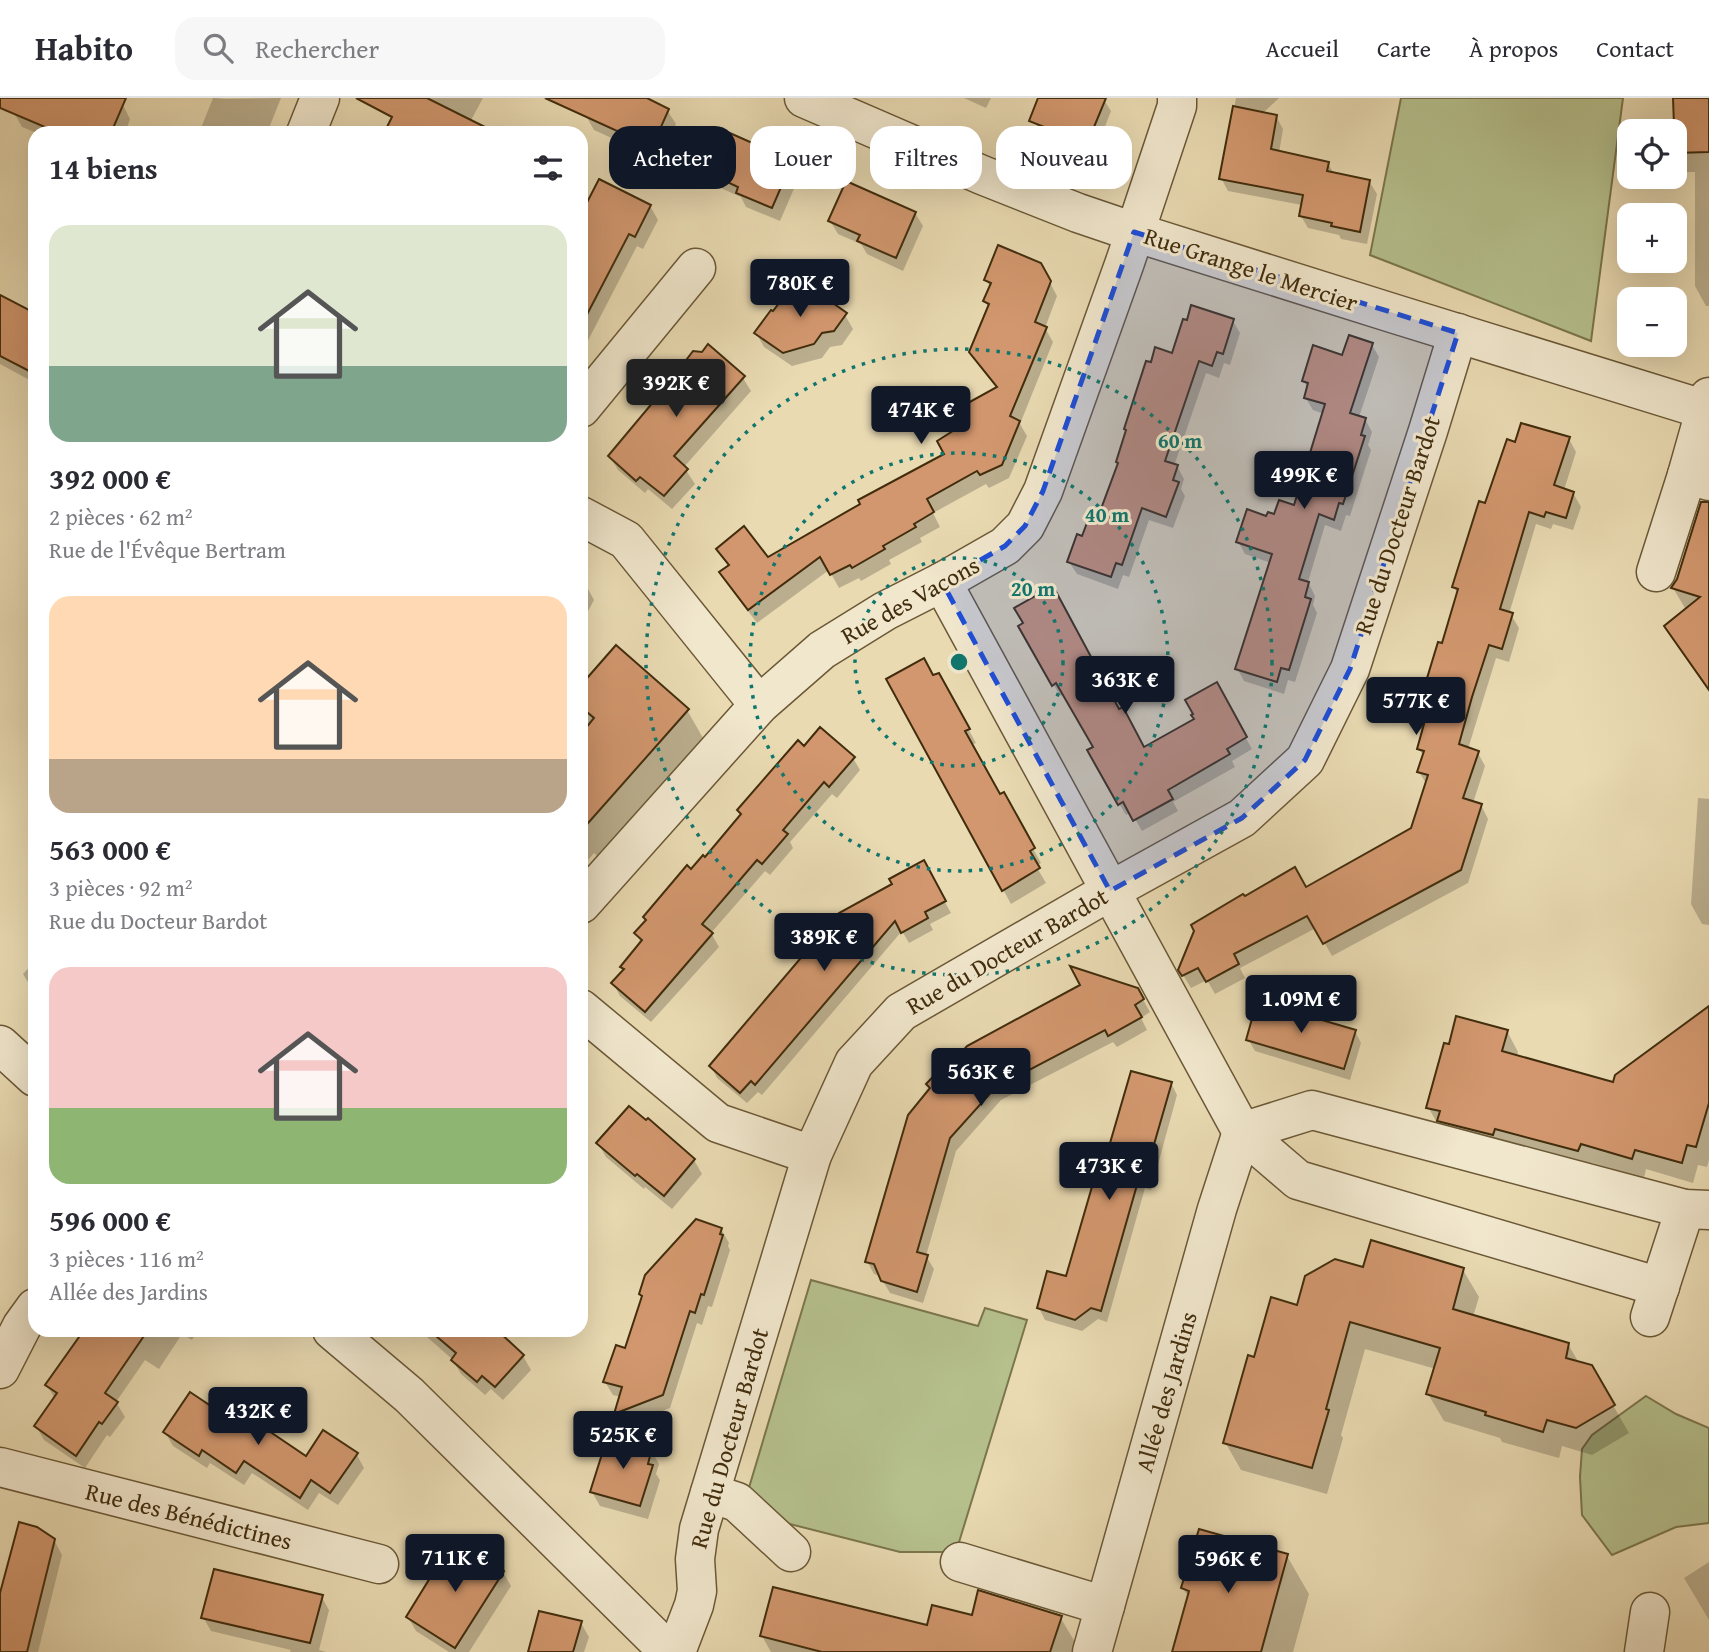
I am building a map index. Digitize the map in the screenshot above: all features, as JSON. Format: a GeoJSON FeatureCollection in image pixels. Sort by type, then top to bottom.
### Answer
{"type":"FeatureCollection","features":[{"type":"Feature","properties":{"kind":"street"},"geometry":{"type":"LineString","coordinates":[[309,126],[320,98]]}},
{"type":"Feature","properties":{"kind":"street","name":"Rue Grange le Mercier"},"geometry":{"type":"LineString","coordinates":[[804,98],[982,175],[1134,232],[1458,333],[1708,406]]}},
{"type":"Feature","properties":{"kind":"street","name":"Rue des Vacons"},"geometry":{"type":"LineString","coordinates":[[588,896],[759,705],[822,650],[885,611],[1005,547],[1025,526],[1043,491],[1125,262],[1177,106],[1177,98]]}},
{"type":"Feature","properties":{"kind":"street"},"geometry":{"type":"LineString","coordinates":[[588,399],[696,268]]}},
{"type":"Feature","properties":{"kind":"street","name":"Rue du Docteur Bardot"},"geometry":{"type":"LineString","coordinates":[[676,1652],[697,1591],[695,1559],[699,1529],[812,1155],[854,1063],[901,1012],[1242,818],[1305,760],[1350,669],[1458,333]]}},
{"type":"Feature","properties":{"kind":"street"},"geometry":{"type":"LineString","coordinates":[[1656,572],[1698,478],[1708,406]]}},
{"type":"Feature","properties":{"kind":"street"},"geometry":{"type":"LineString","coordinates":[[588,520],[625,540],[759,705]]}},
{"type":"Feature","properties":{"kind":"street"},"geometry":{"type":"LineString","coordinates":[[942,582],[1242,1132],[1298,1180],[1655,1302],[1697,1209],[1312,1110],[1242,1132]]}},
{"type":"Feature","properties":{"kind":"street"},"geometry":{"type":"LineString","coordinates":[[588,1015],[718,1124],[812,1155]]}},
{"type":"Feature","properties":{"kind":"street","name":"Allée des Jardins"},"geometry":{"type":"LineString","coordinates":[[1092,1652],[1217,1209],[1242,1132]]}},
{"type":"Feature","properties":{"kind":"street"},"geometry":{"type":"LineString","coordinates":[[0,1369],[19,1317]]}},
{"type":"Feature","properties":{"kind":"street"},"geometry":{"type":"LineString","coordinates":[[340,1337],[409,1395],[669,1652]]}},
{"type":"Feature","properties":{"kind":"street","name":"Rue des Bénédictines"},"geometry":{"type":"LineString","coordinates":[[0,1468],[379,1564]]}},
{"type":"Feature","properties":{"kind":"street"},"geometry":{"type":"LineString","coordinates":[[710,1493],[737,1502],[792,1552]]}},
{"type":"Feature","properties":{"kind":"street"},"geometry":{"type":"LineString","coordinates":[[960,1562],[1105,1606]]}},
{"type":"Feature","properties":{"kind":"street"},"geometry":{"type":"LineString","coordinates":[[1644,1652],[1650,1612]]}},
{"type":"Feature","properties":{"kind":"highlighted area"},"geometry":{"type":"Polygon","coordinates":[[[1134,232],[1458,333],[1350,669],[1305,760],[1242,818],[1110,891],[942,582],[1005,546],[1025,526],[1043,491],[1134,232]]]}},
{"type":"Feature","properties":{"kind":"green space"},"geometry":{"type":"Polygon","coordinates":[[[1401,98],[1623,98],[1620,119],[1617,119],[1617,144],[1591,341],[1370,255],[1401,98]]]}},
{"type":"Feature","properties":{"kind":"green space"},"geometry":{"type":"Polygon","coordinates":[[[811,1280],[978,1326],[985,1308],[1027,1320],[956,1552],[900,1552],[778,1521],[748,1491],[811,1280]]]}},
{"type":"Feature","properties":{"kind":"green space"},"geometry":{"type":"Polygon","coordinates":[[[1646,1396],[1676,1414],[1709,1428],[1709,1523],[1676,1527],[1612,1555],[1582,1515],[1582,1449],[1592,1435],[1646,1396]]]}},
{"type":"Feature","properties":{"kind":"building"},"geometry":{"type":"Polygon","coordinates":[[[0,98],[126,98],[114,126],[42,126],[0,108],[0,98]]]}},
{"type":"Feature","properties":{"kind":"building"},"geometry":{"type":"Polygon","coordinates":[[[356,98],[427,98],[483,126],[388,126],[392,117],[356,98]]]}},
{"type":"Feature","properties":{"kind":"building"},"geometry":{"type":"Polygon","coordinates":[[[545,98],[647,98],[669,109],[661,126],[609,127],[545,98]]]}},
{"type":"Feature","properties":{"kind":"building"},"geometry":{"type":"Polygon","coordinates":[[[1038,98],[1106,98],[1094,126],[1042,126],[1029,121],[1038,98]]]}},
{"type":"Feature","properties":{"kind":"building"},"geometry":{"type":"Polygon","coordinates":[[[1673,98],[1709,98],[1709,152],[1687,153],[1687,119],[1674,119],[1673,98]]]}},
{"type":"Feature","properties":{"kind":"building"},"geometry":{"type":"Polygon","coordinates":[[[1233,106],[1277,115],[1271,149],[1329,162],[1327,171],[1370,180],[1360,232],[1299,216],[1303,195],[1219,179],[1233,106]]]}},
{"type":"Feature","properties":{"kind":"building"},"geometry":{"type":"Polygon","coordinates":[[[736,136],[750,142],[750,189],[780,189],[772,208],[736,193],[736,136]]]}},
{"type":"Feature","properties":{"kind":"building"},"geometry":{"type":"Polygon","coordinates":[[[599,179],[609,184],[609,189],[619,189],[651,205],[635,237],[629,234],[588,313],[588,200],[599,179]]]}},
{"type":"Feature","properties":{"kind":"building"},"geometry":{"type":"Polygon","coordinates":[[[856,185],[916,212],[896,258],[857,241],[860,235],[828,221],[842,189],[856,189],[856,185]]]}},
{"type":"Feature","properties":{"kind":"building"},"geometry":{"type":"Polygon","coordinates":[[[998,245],[1041,263],[1051,281],[1035,322],[1047,327],[1010,416],[1020,421],[1002,465],[980,475],[977,471],[927,499],[934,512],[914,524],[916,527],[883,546],[885,549],[852,568],[850,565],[830,575],[820,557],[748,610],[719,572],[729,565],[716,549],[744,526],[768,557],[860,504],[858,500],[944,454],[937,441],[956,429],[948,414],[997,387],[969,352],[989,304],[983,301],[991,283],[984,280],[998,245]]]}},
{"type":"Feature","properties":{"kind":"building"},"geometry":{"type":"Polygon","coordinates":[[[803,282],[847,313],[834,331],[822,333],[814,344],[783,353],[754,333],[792,286],[803,282]]]}},
{"type":"Feature","properties":{"kind":"building"},"geometry":{"type":"Polygon","coordinates":[[[0,295],[28,309],[28,370],[0,356],[0,295]]]}},
{"type":"Feature","properties":{"kind":"building"},"geometry":{"type":"Polygon","coordinates":[[[1191,305],[1234,319],[1223,354],[1217,352],[1212,366],[1199,361],[1165,461],[1178,465],[1173,480],[1179,482],[1166,517],[1142,508],[1122,565],[1116,563],[1111,577],[1067,562],[1077,534],[1082,536],[1090,515],[1098,517],[1118,463],[1116,462],[1126,430],[1124,429],[1146,361],[1151,362],[1155,347],[1172,353],[1183,319],[1187,320],[1191,305]]]}},
{"type":"Feature","properties":{"kind":"building"},"geometry":{"type":"Polygon","coordinates":[[[1349,335],[1373,343],[1350,413],[1366,418],[1361,435],[1365,436],[1343,504],[1339,503],[1334,520],[1319,514],[1299,579],[1309,582],[1305,597],[1311,599],[1289,670],[1281,668],[1277,682],[1235,669],[1272,554],[1236,542],[1247,509],[1266,516],[1268,512],[1274,514],[1279,500],[1294,505],[1325,404],[1304,398],[1308,383],[1302,381],[1313,345],[1342,355],[1349,335]]]}},
{"type":"Feature","properties":{"kind":"building"},"geometry":{"type":"Polygon","coordinates":[[[708,344],[745,376],[674,456],[688,469],[664,496],[640,477],[636,481],[608,456],[693,351],[702,352],[708,344]]]}},
{"type":"Feature","properties":{"kind":"building"},"geometry":{"type":"Polygon","coordinates":[[[1521,423],[1570,437],[1554,485],[1574,492],[1566,518],[1546,512],[1544,517],[1529,512],[1500,609],[1513,613],[1502,649],[1489,645],[1472,697],[1459,744],[1479,751],[1463,798],[1482,804],[1461,870],[1323,944],[1307,916],[1234,954],[1239,964],[1206,982],[1198,968],[1182,976],[1178,970],[1194,931],[1191,925],[1295,867],[1306,887],[1411,828],[1428,775],[1417,772],[1424,751],[1417,749],[1424,724],[1414,721],[1438,642],[1442,643],[1458,589],[1452,587],[1479,501],[1485,503],[1507,439],[1515,442],[1521,423]]]}},
{"type":"Feature","properties":{"kind":"building"},"geometry":{"type":"Polygon","coordinates":[[[1701,502],[1709,502],[1709,690],[1664,626],[1700,597],[1671,588],[1677,579],[1701,502]]]}},
{"type":"Feature","properties":{"kind":"building"},"geometry":{"type":"Polygon","coordinates":[[[1053,586],[1119,709],[1123,707],[1144,747],[1194,719],[1185,700],[1217,682],[1247,737],[1227,749],[1230,754],[1168,790],[1173,799],[1133,821],[1123,802],[1118,805],[1087,750],[1093,747],[1056,683],[1052,686],[1018,626],[1023,623],[1014,608],[1053,586]]]}},
{"type":"Feature","properties":{"kind":"building"},"geometry":{"type":"Polygon","coordinates":[[[616,645],[689,709],[588,823],[588,725],[594,718],[588,713],[588,677],[616,645]]]}},
{"type":"Feature","properties":{"kind":"building"},"geometry":{"type":"Polygon","coordinates":[[[924,658],[933,675],[939,673],[970,729],[965,731],[1000,794],[1004,792],[1035,848],[1030,851],[1040,868],[1002,891],[886,679],[924,658]]]}},
{"type":"Feature","properties":{"kind":"building"},"geometry":{"type":"Polygon","coordinates":[[[820,727],[855,757],[829,787],[824,782],[783,830],[788,834],[762,864],[757,860],[702,924],[713,933],[645,1012],[611,983],[624,969],[620,967],[642,940],[634,933],[646,920],[643,917],[687,865],[691,869],[703,855],[705,857],[741,814],[737,810],[798,740],[804,746],[820,727]]]}},
{"type":"Feature","properties":{"kind":"building"},"geometry":{"type":"Polygon","coordinates":[[[924,860],[946,901],[925,912],[928,918],[901,933],[895,921],[755,1085],[751,1081],[740,1093],[709,1066],[839,913],[892,884],[889,879],[924,860]]]}},
{"type":"Feature","properties":{"kind":"building"},"geometry":{"type":"Polygon","coordinates":[[[1070,966],[1138,988],[1144,999],[1135,1005],[1142,1017],[1108,1036],[1105,1030],[995,1088],[950,1138],[917,1252],[928,1255],[917,1292],[881,1281],[874,1264],[865,1262],[908,1115],[930,1088],[926,1084],[945,1064],[949,1067],[967,1046],[1080,985],[1070,966]]]}},
{"type":"Feature","properties":{"kind":"building"},"geometry":{"type":"Polygon","coordinates":[[[1257,1001],[1356,1030],[1344,1069],[1246,1040],[1257,1001]]]}},
{"type":"Feature","properties":{"kind":"building"},"geometry":{"type":"Polygon","coordinates":[[[1709,1006],[1709,1103],[1696,1147],[1687,1145],[1682,1163],[1635,1150],[1632,1159],[1581,1144],[1578,1151],[1495,1129],[1493,1135],[1437,1121],[1440,1111],[1426,1108],[1444,1043],[1449,1044],[1456,1016],[1508,1030],[1502,1051],[1613,1082],[1615,1075],[1709,1006]]]}},
{"type":"Feature","properties":{"kind":"building"},"geometry":{"type":"Polygon","coordinates":[[[1131,1071],[1172,1082],[1144,1179],[1139,1178],[1101,1311],[1091,1308],[1075,1320],[1037,1308],[1047,1271],[1066,1276],[1096,1173],[1101,1174],[1131,1071]]]}},
{"type":"Feature","properties":{"kind":"building"},"geometry":{"type":"Polygon","coordinates":[[[629,1106],[646,1120],[648,1118],[695,1159],[664,1196],[596,1143],[629,1106]]]}},
{"type":"Feature","properties":{"kind":"building"},"geometry":{"type":"Polygon","coordinates":[[[696,1219],[722,1228],[720,1234],[723,1235],[704,1295],[701,1294],[695,1313],[690,1311],[663,1395],[614,1414],[622,1387],[603,1382],[616,1345],[625,1348],[642,1296],[639,1294],[645,1275],[696,1219]]]}},
{"type":"Feature","properties":{"kind":"building"},"geometry":{"type":"Polygon","coordinates":[[[1371,1240],[1464,1268],[1453,1309],[1569,1343],[1566,1358],[1592,1365],[1615,1405],[1576,1428],[1547,1420],[1543,1432],[1485,1415],[1486,1412],[1426,1394],[1440,1348],[1350,1322],[1312,1468],[1223,1443],[1248,1355],[1254,1357],[1271,1297],[1297,1305],[1305,1276],[1335,1259],[1363,1267],[1371,1240]]]}},
{"type":"Feature","properties":{"kind":"building"},"geometry":{"type":"Polygon","coordinates":[[[79,1337],[143,1337],[105,1393],[118,1402],[102,1424],[99,1422],[76,1456],[34,1426],[57,1393],[45,1385],[79,1337]]]}},
{"type":"Feature","properties":{"kind":"building"},"geometry":{"type":"Polygon","coordinates":[[[437,1337],[505,1337],[524,1355],[495,1387],[482,1376],[477,1382],[451,1360],[456,1353],[437,1337]]]}},
{"type":"Feature","properties":{"kind":"building"},"geometry":{"type":"Polygon","coordinates":[[[190,1392],[226,1416],[232,1406],[306,1456],[323,1430],[358,1453],[330,1493],[311,1480],[300,1498],[244,1461],[236,1473],[202,1450],[199,1456],[163,1432],[190,1392]]]}},
{"type":"Feature","properties":{"kind":"building"},"geometry":{"type":"Polygon","coordinates":[[[608,1435],[652,1448],[648,1464],[653,1465],[640,1506],[590,1492],[608,1435]]]}},
{"type":"Feature","properties":{"kind":"building"},"geometry":{"type":"Polygon","coordinates":[[[19,1522],[37,1527],[55,1539],[27,1652],[0,1652],[0,1593],[19,1522]]]}},
{"type":"Feature","properties":{"kind":"building"},"geometry":{"type":"Polygon","coordinates":[[[1199,1529],[1288,1554],[1261,1652],[1172,1652],[1189,1591],[1181,1588],[1199,1529]]]}},
{"type":"Feature","properties":{"kind":"building"},"geometry":{"type":"Polygon","coordinates":[[[454,1539],[504,1571],[455,1648],[406,1617],[454,1539]]]}},
{"type":"Feature","properties":{"kind":"building"},"geometry":{"type":"Polygon","coordinates":[[[214,1569],[323,1595],[310,1643],[201,1618],[214,1569]]]}},
{"type":"Feature","properties":{"kind":"building"},"geometry":{"type":"Polygon","coordinates":[[[773,1587],[927,1625],[932,1605],[972,1615],[978,1590],[1062,1616],[1050,1652],[822,1652],[760,1636],[773,1587]]]}},
{"type":"Feature","properties":{"kind":"building"},"geometry":{"type":"Polygon","coordinates":[[[539,1611],[582,1621],[573,1652],[528,1652],[539,1611]]]}}]}
